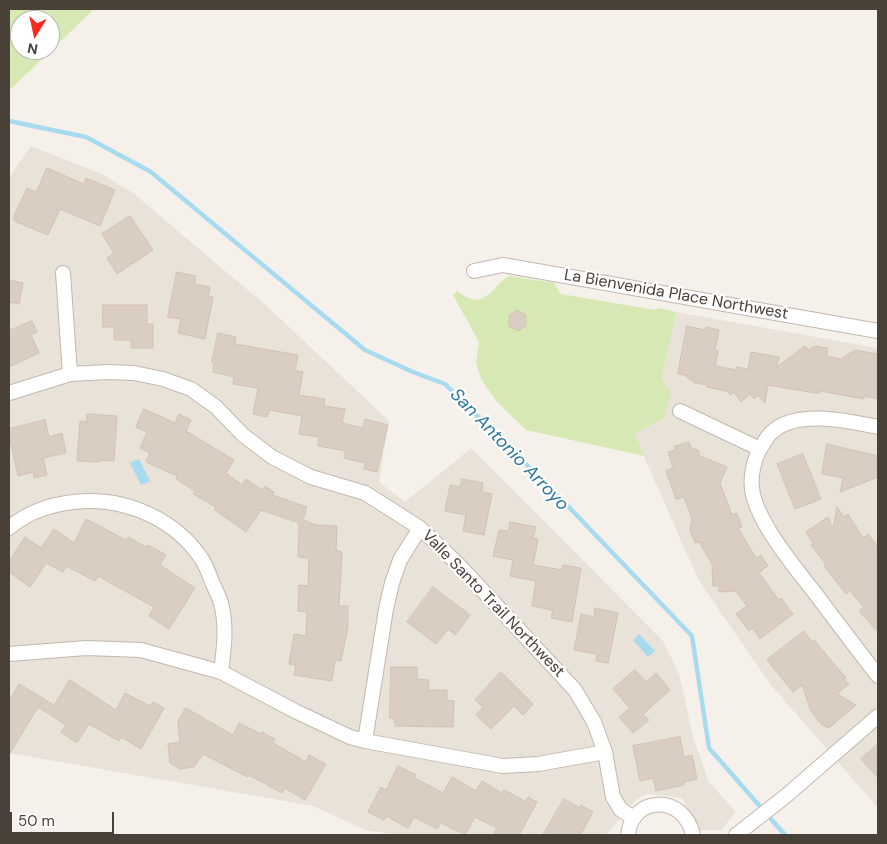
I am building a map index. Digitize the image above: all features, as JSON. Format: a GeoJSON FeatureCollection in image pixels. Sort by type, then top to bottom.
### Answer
{"type":"FeatureCollection","features":[{"type":"Feature","properties":{"kind":"street","name":"La Bienvenida Place Northwest"},"geometry":{"type":"LineString","coordinates":[[474,271],[503,265],[878,331]]}},
{"type":"Feature","properties":{"kind":"street"},"geometry":{"type":"LineString","coordinates":[[63,272],[70,374]]}},
{"type":"Feature","properties":{"kind":"street","name":"Valle Santo Trail Northwest"},"geometry":{"type":"LineString","coordinates":[[9,393],[70,374],[134,372],[163,379],[191,389],[216,407],[243,435],[272,457],[310,477],[364,493],[420,528],[456,563],[575,690],[594,722],[605,752],[613,797],[621,810],[634,818]]}},
{"type":"Feature","properties":{"kind":"street"},"geometry":{"type":"LineString","coordinates":[[680,410],[760,449]]}},
{"type":"Feature","properties":{"kind":"street"},"geometry":{"type":"LineString","coordinates":[[878,427],[838,419],[808,419],[782,425],[771,433],[760,449],[753,471],[751,487],[755,502],[766,525],[784,553],[878,676]]}},
{"type":"Feature","properties":{"kind":"street"},"geometry":{"type":"LineString","coordinates":[[9,528],[37,511],[70,502],[94,501],[136,508],[167,523],[188,540],[202,560],[221,603],[225,640],[221,672]]}},
{"type":"Feature","properties":{"kind":"street"},"geometry":{"type":"LineString","coordinates":[[365,741],[386,609],[392,583],[400,560],[420,528]]}},
{"type":"Feature","properties":{"kind":"street"},"geometry":{"type":"LineString","coordinates":[[9,654],[86,648],[142,650],[221,672],[303,714],[365,741],[503,766],[538,764],[605,752]]}},
{"type":"Feature","properties":{"kind":"street"},"geometry":{"type":"LineString","coordinates":[[736,835],[787,795],[878,716]]}},
{"type":"Feature","properties":{"kind":"street"},"geometry":{"type":"LineString","coordinates":[[628,835],[634,818],[642,810],[652,805],[665,804],[676,808],[685,815],[693,835]]}},
{"type":"Feature","properties":{"kind":"shaded area"},"geometry":{"type":"Polygon","coordinates":[[[31,146],[102,174],[133,193],[269,308],[389,421],[379,482],[405,502],[471,448],[663,641],[679,673],[693,737],[709,782],[736,812],[721,830],[699,830],[682,798],[648,794],[637,799],[606,835],[397,835],[365,830],[313,806],[9,753],[9,177],[31,146]]]}},
{"type":"Feature","properties":{"kind":"shaded area"},"geometry":{"type":"Polygon","coordinates":[[[676,312],[878,348],[878,808],[770,684],[698,579],[634,434],[664,418],[662,379],[676,312]]]}},
{"type":"Feature","properties":{"kind":"green space"},"geometry":{"type":"Polygon","coordinates":[[[9,9],[94,9],[60,42],[60,10],[10,10],[10,60],[41,60],[9,89],[9,9]]]}},
{"type":"Feature","properties":{"kind":"green space"},"geometry":{"type":"Polygon","coordinates":[[[509,276],[554,283],[561,294],[676,312],[662,379],[671,392],[664,418],[635,434],[644,456],[526,430],[497,402],[482,381],[476,363],[479,342],[453,295],[457,291],[475,300],[481,299],[509,276]]]}},
{"type":"Feature","properties":{"kind":"water"},"geometry":{"type":"Polygon","coordinates":[[[139,459],[150,481],[141,485],[130,463],[139,459]]]}},
{"type":"Feature","properties":{"kind":"water"},"geometry":{"type":"Polygon","coordinates":[[[639,634],[655,651],[648,657],[633,640],[639,634]]]}},
{"type":"Feature","properties":{"kind":"building"},"geometry":{"type":"Polygon","coordinates":[[[47,168],[84,184],[86,178],[115,190],[100,226],[60,209],[48,235],[14,221],[14,216],[27,188],[36,192],[47,168]]]}},
{"type":"Feature","properties":{"kind":"building"},"geometry":{"type":"Polygon","coordinates":[[[130,216],[153,250],[117,274],[107,258],[114,253],[102,234],[130,216]]]}},
{"type":"Feature","properties":{"kind":"building"},"geometry":{"type":"Polygon","coordinates":[[[177,272],[196,276],[194,284],[210,287],[208,296],[213,297],[205,339],[178,333],[181,319],[168,317],[177,272]]]}},
{"type":"Feature","properties":{"kind":"building"},"geometry":{"type":"Polygon","coordinates":[[[9,280],[23,283],[19,304],[9,302],[9,280]]]}},
{"type":"Feature","properties":{"kind":"building"},"geometry":{"type":"Polygon","coordinates":[[[103,305],[147,305],[147,324],[153,324],[153,348],[131,348],[131,340],[114,340],[114,327],[103,327],[103,305]]]}},
{"type":"Feature","properties":{"kind":"building"},"geometry":{"type":"Polygon","coordinates":[[[517,310],[526,315],[526,326],[518,331],[509,326],[509,316],[517,310]]]}},
{"type":"Feature","properties":{"kind":"building"},"geometry":{"type":"Polygon","coordinates":[[[32,321],[37,332],[31,335],[39,353],[9,367],[9,331],[32,321]]]}},
{"type":"Feature","properties":{"kind":"building"},"geometry":{"type":"Polygon","coordinates":[[[687,326],[705,330],[706,327],[719,330],[715,350],[718,351],[715,366],[736,370],[736,367],[748,369],[751,352],[779,357],[777,367],[805,346],[809,350],[814,346],[828,348],[826,356],[841,359],[855,350],[878,354],[878,399],[864,396],[864,399],[820,391],[820,393],[815,393],[768,385],[765,403],[758,395],[754,399],[750,394],[741,402],[734,392],[730,395],[727,391],[695,383],[684,375],[678,374],[687,326]]]}},
{"type":"Feature","properties":{"kind":"building"},"geometry":{"type":"Polygon","coordinates":[[[218,333],[236,337],[235,344],[298,355],[295,370],[303,372],[299,395],[325,399],[324,406],[345,409],[342,423],[363,428],[365,419],[388,425],[377,472],[364,469],[365,463],[344,458],[346,451],[318,446],[319,437],[299,434],[302,416],[269,410],[267,417],[253,414],[258,388],[233,384],[234,377],[213,372],[214,363],[212,362],[218,333]]]}},
{"type":"Feature","properties":{"kind":"building"},"geometry":{"type":"Polygon","coordinates":[[[144,409],[175,423],[179,414],[191,420],[186,431],[234,460],[226,473],[242,485],[246,479],[262,490],[265,486],[274,492],[272,495],[307,507],[303,520],[316,525],[337,526],[336,550],[342,552],[339,606],[348,606],[348,627],[341,661],[335,660],[332,681],[294,675],[296,665],[289,664],[294,634],[306,636],[307,612],[298,611],[299,585],[308,586],[309,558],[298,557],[299,523],[261,510],[246,532],[215,510],[216,507],[193,494],[195,491],[176,479],[177,476],[146,462],[150,453],[140,448],[147,432],[136,427],[144,409]]]}},
{"type":"Feature","properties":{"kind":"building"},"geometry":{"type":"Polygon","coordinates":[[[87,414],[117,416],[114,461],[77,461],[80,421],[87,422],[87,414]]]}},
{"type":"Feature","properties":{"kind":"building"},"geometry":{"type":"Polygon","coordinates":[[[45,420],[49,437],[62,433],[66,453],[43,458],[47,475],[34,478],[33,472],[18,476],[9,429],[45,420]]]}},
{"type":"Feature","properties":{"kind":"building"},"geometry":{"type":"Polygon","coordinates":[[[689,442],[691,448],[698,450],[700,456],[727,467],[720,483],[732,515],[737,513],[742,527],[738,528],[756,558],[761,555],[768,566],[759,573],[779,600],[781,598],[793,614],[760,639],[752,628],[749,631],[736,614],[747,606],[736,591],[719,592],[719,586],[713,586],[712,564],[699,542],[695,543],[690,531],[692,519],[684,497],[676,499],[666,471],[673,468],[668,452],[675,450],[674,447],[689,442]]]}},
{"type":"Feature","properties":{"kind":"building"},"geometry":{"type":"Polygon","coordinates":[[[827,444],[878,456],[878,477],[840,492],[843,478],[822,474],[827,444]]]}},
{"type":"Feature","properties":{"kind":"building"},"geometry":{"type":"Polygon","coordinates":[[[803,454],[821,499],[795,509],[777,464],[803,454]]]}},
{"type":"Feature","properties":{"kind":"building"},"geometry":{"type":"Polygon","coordinates":[[[462,479],[483,483],[482,492],[492,494],[484,535],[463,531],[466,515],[445,511],[450,485],[460,487],[462,479]]]}},
{"type":"Feature","properties":{"kind":"building"},"geometry":{"type":"Polygon","coordinates":[[[837,507],[844,517],[848,514],[863,538],[868,534],[878,547],[878,632],[859,611],[864,607],[850,591],[846,594],[824,566],[826,564],[811,545],[813,543],[806,532],[828,517],[833,529],[837,507]]]}},
{"type":"Feature","properties":{"kind":"building"},"geometry":{"type":"Polygon","coordinates":[[[86,519],[126,540],[128,537],[166,555],[160,565],[195,588],[169,629],[149,616],[154,607],[98,576],[95,581],[66,566],[63,572],[46,563],[30,587],[9,572],[9,561],[25,537],[41,548],[54,529],[74,543],[86,519]]]}},
{"type":"Feature","properties":{"kind":"building"},"geometry":{"type":"Polygon","coordinates":[[[510,522],[536,527],[533,538],[538,539],[533,565],[562,570],[563,565],[581,568],[572,622],[551,618],[553,610],[532,606],[536,581],[510,576],[513,560],[493,556],[499,530],[508,531],[510,522]]]}},
{"type":"Feature","properties":{"kind":"building"},"geometry":{"type":"Polygon","coordinates":[[[433,587],[470,615],[455,635],[448,629],[436,644],[407,622],[433,587]]]}},
{"type":"Feature","properties":{"kind":"building"},"geometry":{"type":"Polygon","coordinates":[[[595,608],[618,613],[608,663],[596,661],[597,654],[574,650],[581,614],[594,617],[595,608]]]}},
{"type":"Feature","properties":{"kind":"building"},"geometry":{"type":"Polygon","coordinates":[[[804,631],[846,678],[844,679],[849,684],[837,694],[856,705],[829,728],[822,725],[811,711],[802,685],[793,692],[767,660],[804,631]]]}},
{"type":"Feature","properties":{"kind":"building"},"geometry":{"type":"Polygon","coordinates":[[[391,667],[417,667],[417,679],[429,680],[428,690],[447,690],[447,700],[454,701],[453,727],[395,726],[395,719],[390,718],[391,667]]]}},
{"type":"Feature","properties":{"kind":"building"},"geometry":{"type":"Polygon","coordinates":[[[635,670],[646,682],[656,673],[670,690],[643,714],[649,720],[633,733],[619,717],[630,708],[613,689],[635,670]]]}},
{"type":"Feature","properties":{"kind":"building"},"geometry":{"type":"Polygon","coordinates":[[[501,672],[533,704],[523,715],[514,706],[491,729],[476,715],[483,707],[475,700],[501,672]]]}},
{"type":"Feature","properties":{"kind":"building"},"geometry":{"type":"Polygon","coordinates":[[[70,680],[116,710],[125,693],[150,706],[153,702],[164,708],[141,749],[121,737],[119,741],[89,724],[77,743],[61,732],[66,725],[38,707],[9,755],[9,701],[19,684],[54,705],[70,680]]]}},
{"type":"Feature","properties":{"kind":"building"},"geometry":{"type":"Polygon","coordinates":[[[186,708],[233,735],[239,723],[275,739],[273,743],[306,762],[309,755],[326,764],[305,800],[285,788],[282,793],[249,775],[248,777],[203,754],[194,767],[180,769],[170,763],[168,744],[180,742],[178,722],[186,708]]]}},
{"type":"Feature","properties":{"kind":"building"},"geometry":{"type":"Polygon","coordinates":[[[680,737],[684,757],[692,755],[697,779],[684,782],[684,785],[656,791],[653,778],[640,781],[633,746],[680,737]]]}},
{"type":"Feature","properties":{"kind":"building"},"geometry":{"type":"Polygon","coordinates":[[[878,744],[878,778],[861,759],[878,744]]]}},
{"type":"Feature","properties":{"kind":"building"},"geometry":{"type":"Polygon","coordinates":[[[398,766],[416,775],[415,778],[443,793],[452,777],[476,791],[482,781],[502,793],[504,790],[525,801],[528,797],[537,802],[519,835],[493,835],[497,828],[475,817],[465,835],[441,823],[437,829],[414,817],[408,828],[386,816],[384,820],[368,812],[381,787],[386,790],[398,766]]]}},
{"type":"Feature","properties":{"kind":"building"},"geometry":{"type":"Polygon","coordinates":[[[564,799],[580,808],[581,805],[593,812],[580,835],[543,835],[564,799]]]}},
{"type":"Feature","properties":{"kind":"waterway","name":"San Antonio Arroyo"},"geometry":{"type":"LineString","coordinates":[[9,121],[86,137],[151,172],[365,350],[445,384],[565,503],[692,636],[709,748],[785,835]]}}]}
